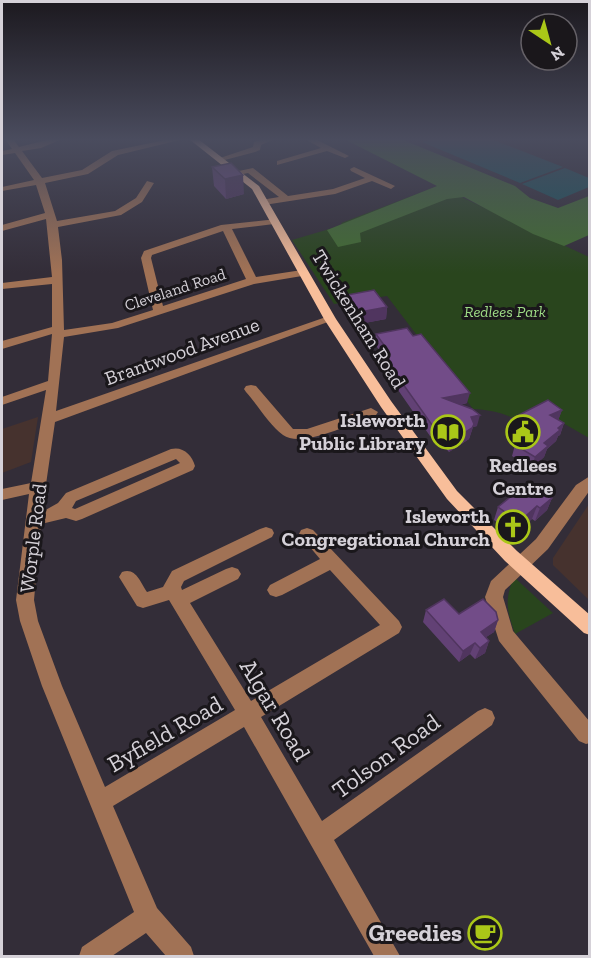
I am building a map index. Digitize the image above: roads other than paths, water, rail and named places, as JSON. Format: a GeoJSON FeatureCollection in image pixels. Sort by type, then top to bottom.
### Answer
{"type":"FeatureCollection","features":[{"type":"Feature","properties":{"kind":"main road","name":"Twickenham Road"},"geometry":{"type":"LineString","coordinates":[[252,184],[330,319],[438,477],[483,530],[590,627]]}},
{"type":"Feature","properties":{"kind":"street"},"geometry":{"type":"LineString","coordinates":[[39,184],[42,188]]}},
{"type":"Feature","properties":{"kind":"street"},"geometry":{"type":"LineString","coordinates":[[2,189],[42,188],[54,184]]}},
{"type":"Feature","properties":{"kind":"street"},"geometry":{"type":"LineString","coordinates":[[2,228],[118,213],[139,200],[150,184]]}},
{"type":"Feature","properties":{"kind":"street"},"geometry":{"type":"LineString","coordinates":[[267,184],[287,199]]}},
{"type":"Feature","properties":{"kind":"street"},"geometry":{"type":"LineString","coordinates":[[264,202],[335,191],[356,184]]}},
{"type":"Feature","properties":{"kind":"street"},"geometry":{"type":"LineString","coordinates":[[386,184],[391,186]]}},
{"type":"Feature","properties":{"kind":"street","name":"Worple Road"},"geometry":{"type":"LineString","coordinates":[[42,188],[51,220],[57,280],[57,331],[54,383],[39,487],[43,521],[25,600],[29,621],[52,686],[148,917],[182,957]]}},
{"type":"Feature","properties":{"kind":"street"},"geometry":{"type":"LineString","coordinates":[[159,312],[146,258],[148,253],[226,227],[274,221]]}},
{"type":"Feature","properties":{"kind":"street"},"geometry":{"type":"LineString","coordinates":[[226,227],[252,281]]}},
{"type":"Feature","properties":{"kind":"street","name":"Cleveland Road"},"geometry":{"type":"LineString","coordinates":[[2,345],[57,331],[114,326],[252,281],[302,273]]}},
{"type":"Feature","properties":{"kind":"street"},"geometry":{"type":"LineString","coordinates":[[2,286],[57,280]]}},
{"type":"Feature","properties":{"kind":"street","name":"Brantwood Avenue"},"geometry":{"type":"LineString","coordinates":[[49,419],[330,319]]}},
{"type":"Feature","properties":{"kind":"street"},"geometry":{"type":"LineString","coordinates":[[2,401],[54,383]]}},
{"type":"Feature","properties":{"kind":"street"},"geometry":{"type":"LineString","coordinates":[[251,389],[288,432],[297,435],[308,434],[370,412]]}},
{"type":"Feature","properties":{"kind":"street"},"geometry":{"type":"LineString","coordinates":[[43,521],[69,512],[188,466],[187,463],[181,454],[176,453],[76,494],[66,501],[69,512]]}},
{"type":"Feature","properties":{"kind":"street"},"geometry":{"type":"LineString","coordinates":[[586,734],[505,634],[494,597],[497,586],[519,563],[542,544],[581,489],[590,481]]}},
{"type":"Feature","properties":{"kind":"street"},"geometry":{"type":"LineString","coordinates":[[2,494],[39,487]]}},
{"type":"Feature","properties":{"kind":"street"},"geometry":{"type":"LineString","coordinates":[[177,595],[171,587],[178,576],[266,533]]}},
{"type":"Feature","properties":{"kind":"street","name":"Byfield Road"},"geometry":{"type":"LineString","coordinates":[[100,802],[393,627],[307,534]]}},
{"type":"Feature","properties":{"kind":"street"},"geometry":{"type":"LineString","coordinates":[[276,590],[331,561]]}},
{"type":"Feature","properties":{"kind":"street"},"geometry":{"type":"LineString","coordinates":[[128,577],[143,601],[177,595],[232,574]]}},
{"type":"Feature","properties":{"kind":"street","name":"Algar Road"},"geometry":{"type":"LineString","coordinates":[[177,595],[388,957]]}},
{"type":"Feature","properties":{"kind":"street","name":"Tolson Road"},"geometry":{"type":"LineString","coordinates":[[318,837],[485,718]]}},
{"type":"Feature","properties":{"kind":"street"},"geometry":{"type":"LineString","coordinates":[[91,957],[148,917]]}},
{"type":"Feature","properties":{"kind":"water"},"geometry":{"type":"Polygon","coordinates":[[[522,184],[589,184],[589,187],[558,200],[522,184]]]}},
{"type":"Feature","properties":{"kind":"place","name":"Isleworth Public Library"},"geometry":{"type":"Point","coordinates":[448,432]}},
{"type":"Feature","properties":{"kind":"place","name":"Redlees Centre"},"geometry":{"type":"Point","coordinates":[523,432]}},
{"type":"Feature","properties":{"kind":"place","name":"Isleworth Congregational Church"},"geometry":{"type":"Point","coordinates":[513,527]}},
{"type":"Feature","properties":{"kind":"place","name":"Greedies"},"geometry":{"type":"Point","coordinates":[485,933]}},
{"type":"Feature","properties":{"kind":"park label","name":"Redlees Park"},"geometry":{"type":"Point","coordinates":[505,311]}}]}
